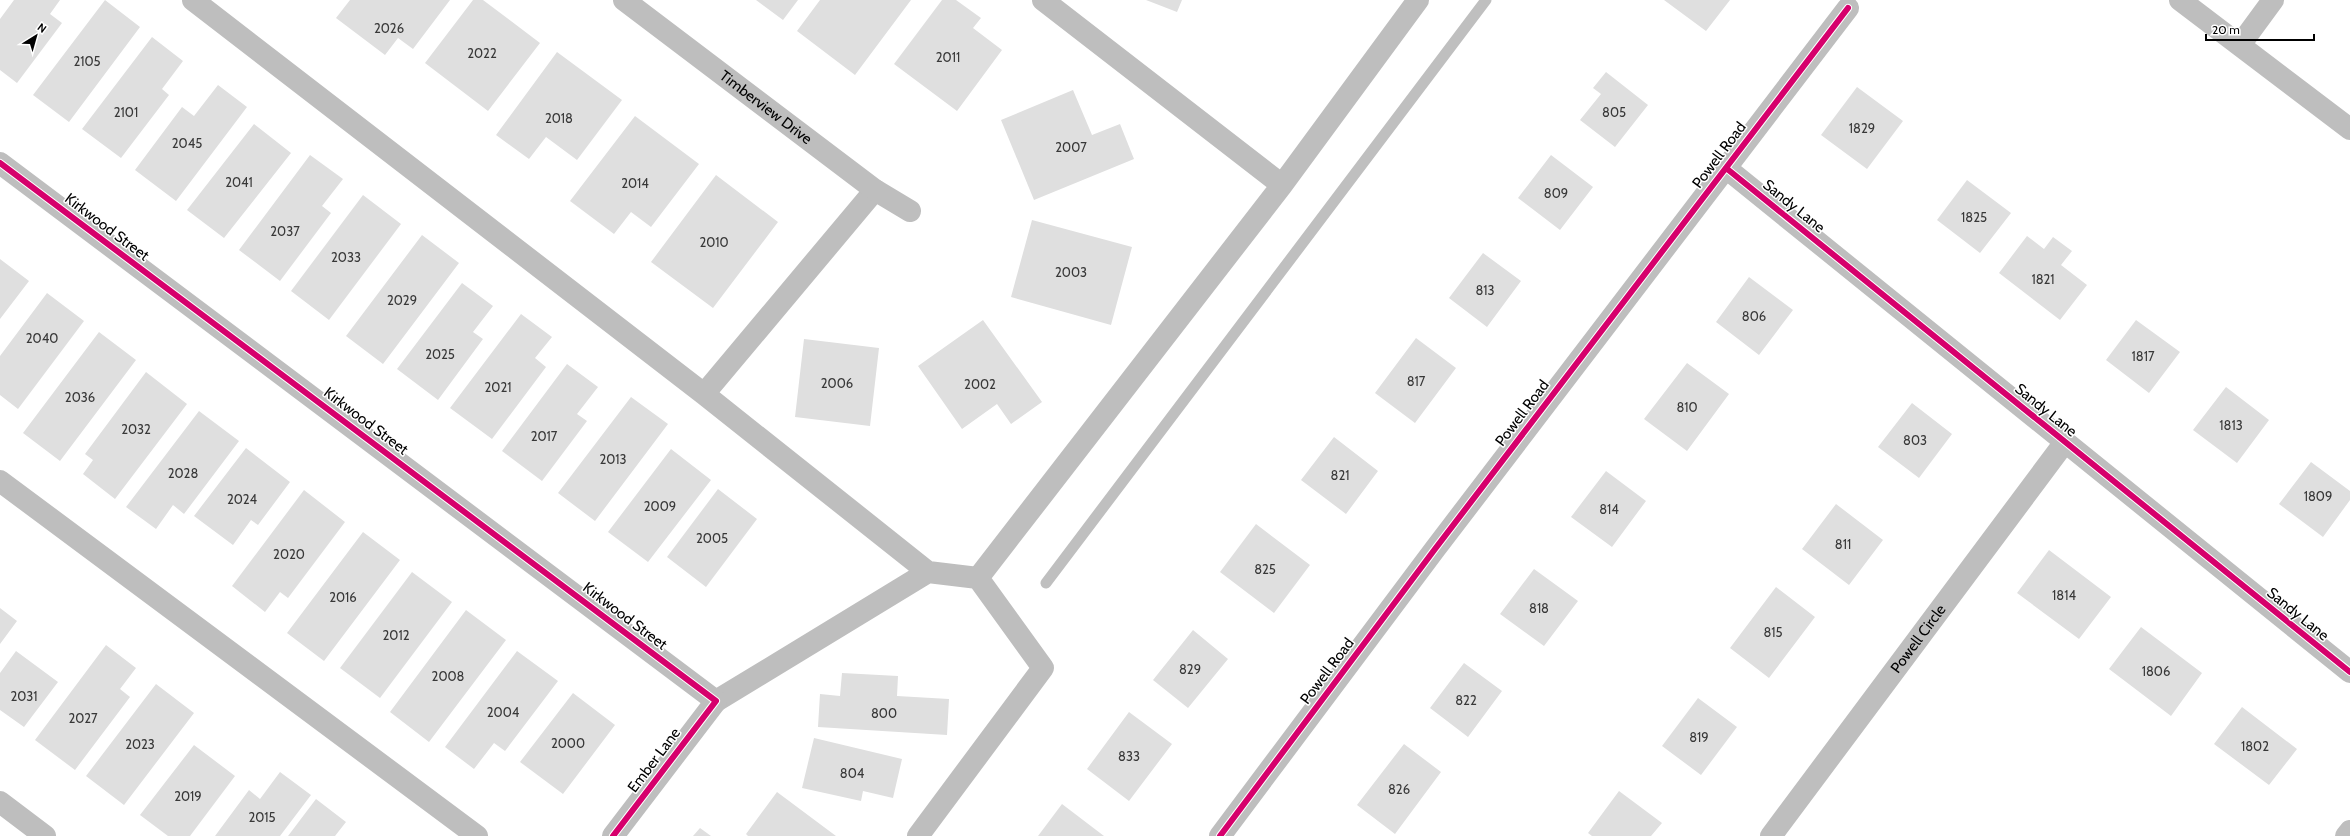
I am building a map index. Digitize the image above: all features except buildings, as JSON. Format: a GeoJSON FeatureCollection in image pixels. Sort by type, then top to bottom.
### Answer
{"type":"FeatureCollection","features":[{"type":"Feature","properties":{"kind":"street"},"geometry":{"type":"LineString","coordinates":[[193,0],[704,394],[928,572],[978,578],[1043,668],[918,836]]}},
{"type":"Feature","properties":{"kind":"street","name":"Timberview Drive"},"geometry":{"type":"LineString","coordinates":[[624,0],[875,190],[910,211]]}},
{"type":"Feature","properties":{"kind":"street"},"geometry":{"type":"LineString","coordinates":[[1043,0],[1282,184]]}},
{"type":"Feature","properties":{"kind":"street"},"geometry":{"type":"LineString","coordinates":[[978,578],[1282,184],[1418,0]]}},
{"type":"Feature","properties":{"kind":"street"},"geometry":{"type":"LineString","coordinates":[[2180,0],[2350,129]]}},
{"type":"Feature","properties":{"kind":"street"},"geometry":{"type":"LineString","coordinates":[[2240,45],[2273,0]]}},
{"type":"Feature","properties":{"kind":"street","name":"Powell Road"},"geometry":{"type":"LineString","coordinates":[[1220,836],[1439,543],[1848,8]]}},
{"type":"Feature","properties":{"kind":"street","name":"Kirkwood Street"},"geometry":{"type":"LineString","coordinates":[[0,163],[716,701]]}},
{"type":"Feature","properties":{"kind":"street","name":"Sandy Lane"},"geometry":{"type":"LineString","coordinates":[[1726,168],[2350,672]]}},
{"type":"Feature","properties":{"kind":"street"},"geometry":{"type":"LineString","coordinates":[[704,394],[875,190]]}},
{"type":"Feature","properties":{"kind":"street","name":"Powell Circle"},"geometry":{"type":"LineString","coordinates":[[1771,836],[2065,442]]}},
{"type":"Feature","properties":{"kind":"street"},"geometry":{"type":"LineString","coordinates":[[0,481],[477,836]]}},
{"type":"Feature","properties":{"kind":"street"},"geometry":{"type":"LineString","coordinates":[[716,701],[928,572]]}},
{"type":"Feature","properties":{"kind":"street","name":"Ember Lane"},"geometry":{"type":"LineString","coordinates":[[614,836],[716,701]]}},
{"type":"Feature","properties":{"kind":"street"},"geometry":{"type":"LineString","coordinates":[[0,802],[45,836]]}},
{"type":"Feature","properties":{"kind":"street"},"geometry":{"type":"LineString","coordinates":[[2346,836],[2350,831]]}},
{"type":"Feature","properties":{"kind":"waterway"},"geometry":{"type":"LineString","coordinates":[[1046,583],[1486,0]]}},
{"type":"Feature","properties":{"kind":"cycle path"},"geometry":{"type":"LineString","coordinates":[[1220,836],[1435,549],[1848,8]]}},
{"type":"Feature","properties":{"kind":"cycle path"},"geometry":{"type":"LineString","coordinates":[[0,163],[716,701],[613,836]]}},
{"type":"Feature","properties":{"kind":"cycle path"},"geometry":{"type":"LineString","coordinates":[[1726,168],[2350,672]]}}]}
